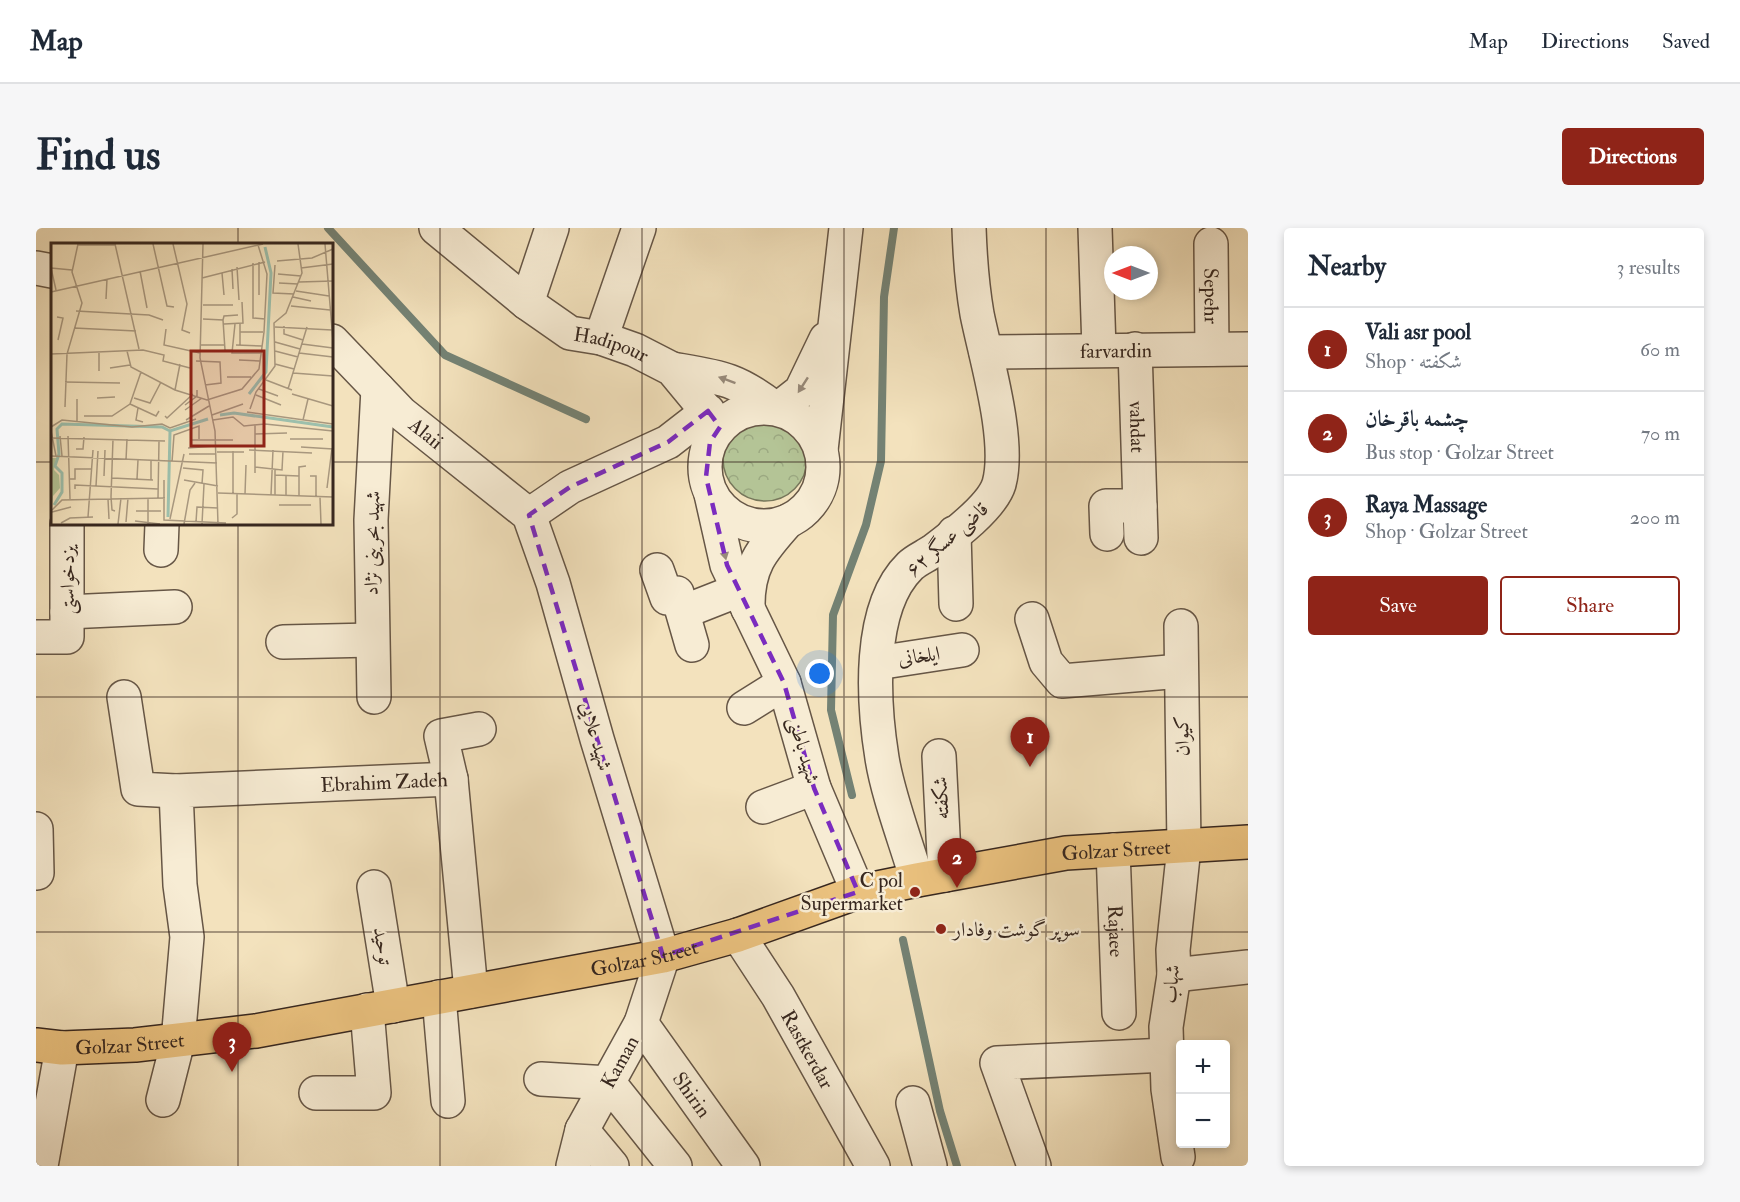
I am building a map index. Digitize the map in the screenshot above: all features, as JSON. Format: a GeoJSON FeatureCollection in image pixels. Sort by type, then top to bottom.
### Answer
{"type":"FeatureCollection","features":[{"type":"Feature","properties":{"kind":"main road","name":"Golzar Street"},"geometry":{"type":"LineString","coordinates":[[49,1047],[178,1041],[256,1031],[663,956],[738,935],[858,892],[1066,853],[1248,842]]}},
{"type":"Feature","properties":{"kind":"street","name":"Hadipour"},"geometry":{"type":"LineString","coordinates":[[436,228],[527,303],[570,333],[601,338],[635,350],[672,369],[714,419]]}},
{"type":"Feature","properties":{"kind":"street"},"geometry":{"type":"LineString","coordinates":[[527,303],[552,228]]}},
{"type":"Feature","properties":{"kind":"street"},"geometry":{"type":"LineString","coordinates":[[601,338],[639,228]]}},
{"type":"Feature","properties":{"kind":"street"},"geometry":{"type":"LineString","coordinates":[[683,612],[744,600],[754,565],[763,548],[788,521],[801,512],[820,486],[823,469],[821,450],[846,228]]}},
{"type":"Feature","properties":{"kind":"street","name":"قاضی عسگر ۶۲"},"geometry":{"type":"LineString","coordinates":[[931,878],[882,758],[877,663],[878,631],[889,597],[910,566],[954,533],[993,499],[999,482],[1001,450],[970,265],[969,228]]}},
{"type":"Feature","properties":{"kind":"street"},"geometry":{"type":"LineString","coordinates":[[1095,228],[1099,349]]}},
{"type":"Feature","properties":{"kind":"street","name":"Sepehr"},"geometry":{"type":"LineString","coordinates":[[1211,244],[1212,349]]}},
{"type":"Feature","properties":{"kind":"street"},"geometry":{"type":"LineString","coordinates":[[36,268],[51,271]]}},
{"type":"Feature","properties":{"kind":"street"},"geometry":{"type":"LineString","coordinates":[[529,516],[570,486],[714,419],[754,408],[776,408],[801,391],[817,362],[835,315]]}},
{"type":"Feature","properties":{"kind":"street","name":"Alaii"},"geometry":{"type":"LineString","coordinates":[[333,342],[401,413],[529,516]]}},
{"type":"Feature","properties":{"kind":"street","name":"vahdat"},"geometry":{"type":"LineString","coordinates":[[1135,349],[1141,538]]}},
{"type":"Feature","properties":{"kind":"street","name":"farvardin"},"geometry":{"type":"LineString","coordinates":[[986,352],[1248,349]]}},
{"type":"Feature","properties":{"kind":"street"},"geometry":{"type":"LineString","coordinates":[[672,369],[724,377],[752,391],[805,424],[815,436],[821,450]]}},
{"type":"Feature","properties":{"kind":"street","name":"شهید بحرینی نژاد"},"geometry":{"type":"LineString","coordinates":[[374,697],[370,520],[378,389]]}},
{"type":"Feature","properties":{"kind":"street"},"geometry":{"type":"LineString","coordinates":[[714,419],[705,459],[705,477],[711,494],[722,508],[736,519],[753,525],[770,526],[788,521]]}},
{"type":"Feature","properties":{"kind":"street","name":"شهید باطنی"},"geometry":{"type":"LineString","coordinates":[[711,494],[727,565],[784,683],[814,788],[858,892]]}},
{"type":"Feature","properties":{"kind":"street"},"geometry":{"type":"LineString","coordinates":[[1107,534],[1106,506],[1140,506]]}},
{"type":"Feature","properties":{"kind":"street","name":"شهید علایی"},"geometry":{"type":"LineString","coordinates":[[529,516],[553,583],[597,739],[663,956]]}},
{"type":"Feature","properties":{"kind":"street","name":"یزدخواستی"},"geometry":{"type":"LineString","coordinates":[[57,629],[68,525]]}},
{"type":"Feature","properties":{"kind":"street"},"geometry":{"type":"LineString","coordinates":[[954,533],[956,604]]}},
{"type":"Feature","properties":{"kind":"street"},"geometry":{"type":"LineString","coordinates":[[657,570],[667,598],[677,593],[692,645]]}},
{"type":"Feature","properties":{"kind":"street"},"geometry":{"type":"LineString","coordinates":[[57,629],[175,608]]}},
{"type":"Feature","properties":{"kind":"street"},"geometry":{"type":"LineString","coordinates":[[1032,619],[1046,662],[1062,681],[1182,672]]}},
{"type":"Feature","properties":{"kind":"street","name":"کیوان"},"geometry":{"type":"LineString","coordinates":[[1181,626],[1184,847]]}},
{"type":"Feature","properties":{"kind":"street"},"geometry":{"type":"LineString","coordinates":[[283,642],[372,640]]}},
{"type":"Feature","properties":{"kind":"street","name":"ایلخانی"},"geometry":{"type":"LineString","coordinates":[[877,663],[962,650]]}},
{"type":"Feature","properties":{"kind":"street"},"geometry":{"type":"LineString","coordinates":[[744,708],[784,683]]}},
{"type":"Feature","properties":{"kind":"street","name":"Ebrahim Zadeh"},"geometry":{"type":"LineString","coordinates":[[124,698],[138,789],[176,791],[451,779],[471,991]]}},
{"type":"Feature","properties":{"kind":"street"},"geometry":{"type":"LineString","coordinates":[[451,779],[441,736],[479,729]]}},
{"type":"Feature","properties":{"kind":"street","name":"شکفته"},"geometry":{"type":"LineString","coordinates":[[931,878],[939,756]]}},
{"type":"Feature","properties":{"kind":"street"},"geometry":{"type":"LineString","coordinates":[[763,807],[814,788]]}},
{"type":"Feature","properties":{"kind":"street"},"geometry":{"type":"LineString","coordinates":[[164,1100],[178,1041],[187,937],[180,885],[176,791]]}},
{"type":"Feature","properties":{"kind":"street"},"geometry":{"type":"LineString","coordinates":[[36,829],[37,873]]}},
{"type":"Feature","properties":{"kind":"street","name":"شهاب"},"geometry":{"type":"LineString","coordinates":[[1178,1157],[1168,1089],[1166,1027],[1174,975],[1173,950],[1184,847]]}},
{"type":"Feature","properties":{"kind":"street","name":"Rajaee"},"geometry":{"type":"LineString","coordinates":[[1113,850],[1119,1013]]}},
{"type":"Feature","properties":{"kind":"street","name":"توحید"},"geometry":{"type":"LineString","coordinates":[[316,1093],[374,1093],[380,1008],[374,887]]}},
{"type":"Feature","properties":{"kind":"street","name":"Rastkerdar"},"geometry":{"type":"LineString","coordinates":[[738,935],[778,996],[873,1166]]}},
{"type":"Feature","properties":{"kind":"street","name":"Kaman"},"geometry":{"type":"LineString","coordinates":[[573,1166],[582,1130],[641,1023],[663,956]]}},
{"type":"Feature","properties":{"kind":"street"},"geometry":{"type":"LineString","coordinates":[[1174,975],[1248,967]]}},
{"type":"Feature","properties":{"kind":"street"},"geometry":{"type":"LineString","coordinates":[[439,997],[448,1101]]}},
{"type":"Feature","properties":{"kind":"street","name":"Shirin"},"geometry":{"type":"LineString","coordinates":[[641,1023],[743,1166]]}},
{"type":"Feature","properties":{"kind":"street"},"geometry":{"type":"LineString","coordinates":[[41,1166],[49,1047]]}},
{"type":"Feature","properties":{"kind":"street"},"geometry":{"type":"LineString","coordinates":[[1034,1166],[998,1063],[1167,1055]]}},
{"type":"Feature","properties":{"kind":"street"},"geometry":{"type":"LineString","coordinates":[[541,1079],[609,1083],[675,1166]]}},
{"type":"Feature","properties":{"kind":"street"},"geometry":{"type":"LineString","coordinates":[[913,1103],[930,1166]]}},
{"type":"Feature","properties":{"kind":"street"},"geometry":{"type":"LineString","coordinates":[[582,1130],[612,1166]]}},
{"type":"Feature","properties":{"kind":"highlighted area"},"geometry":{"type":"Polygon","coordinates":[[[708,411],[720,427],[710,442],[706,477],[727,565],[784,683],[814,788],[858,892],[663,956],[529,515],[570,487],[668,442],[708,411]]]}},
{"type":"Feature","properties":{"kind":"green space"},"geometry":{"type":"Polygon","coordinates":[[[757,417],[773,417],[789,424],[800,435],[807,451],[804,475],[795,489],[773,501],[757,501],[741,494],[730,483],[723,467],[723,451],[730,435],[741,424],[757,417]]]}},
{"type":"Feature","properties":{"kind":"waterway"},"geometry":{"type":"LineString","coordinates":[[328,228],[445,355],[586,419]]}},
{"type":"Feature","properties":{"kind":"waterway"},"geometry":{"type":"LineString","coordinates":[[852,795],[831,710],[833,615],[866,525],[881,461],[884,297],[894,228]]}},
{"type":"Feature","properties":{"kind":"waterway"},"geometry":{"type":"LineString","coordinates":[[903,940],[940,1111],[957,1166]]}},
{"type":"Feature","properties":{"kind":"place","name":"Vali asr pool"},"geometry":{"type":"Point","coordinates":[1030,767]}},
{"type":"Feature","properties":{"kind":"place","name":"چشمه باقرخان"},"geometry":{"type":"Point","coordinates":[957,888]}},
{"type":"Feature","properties":{"kind":"place","name":"C pol Supermarket"},"geometry":{"type":"Point","coordinates":[915,892]}},
{"type":"Feature","properties":{"kind":"place","name":"سوپر گوشت وفادار"},"geometry":{"type":"Point","coordinates":[941,929]}},
{"type":"Feature","properties":{"kind":"place","name":"Raya Massage"},"geometry":{"type":"Point","coordinates":[232,1072]}}]}
